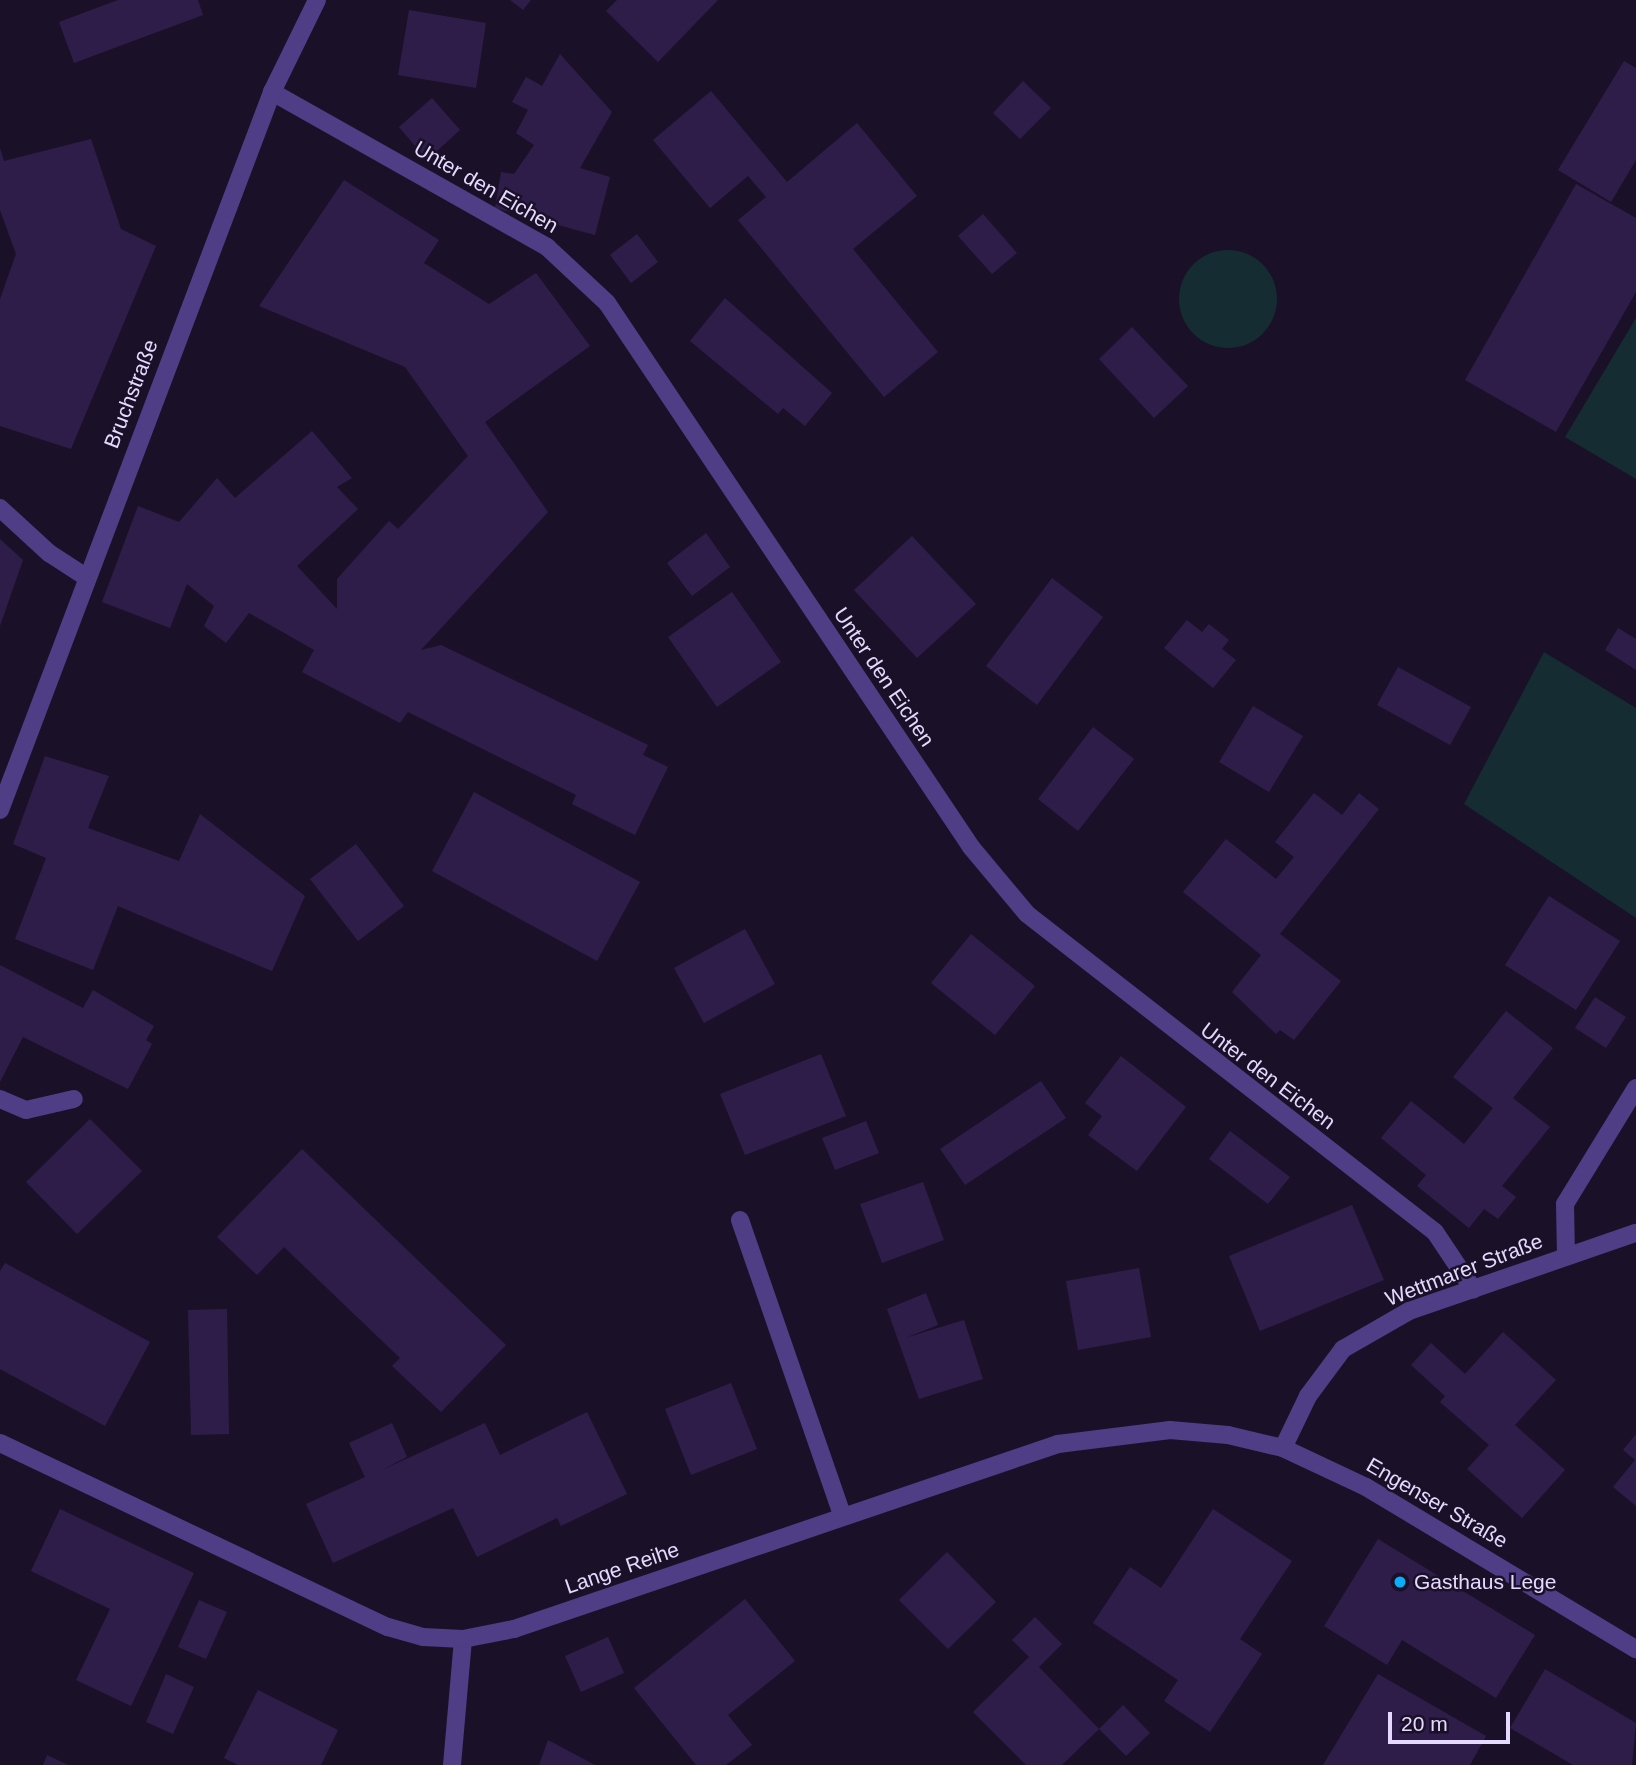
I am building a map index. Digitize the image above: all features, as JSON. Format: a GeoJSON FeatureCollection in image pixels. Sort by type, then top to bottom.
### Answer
{"type":"FeatureCollection","features":[{"type":"Feature","properties":{"kind":"street","name":"Bruchstraße"},"geometry":{"type":"LineString","coordinates":[[0,810],[86,577],[272,92],[317,0]]}},
{"type":"Feature","properties":{"kind":"street","name":"Unter den Eichen"},"geometry":{"type":"LineString","coordinates":[[272,92],[547,247],[607,303],[971,847],[1027,914],[1435,1232],[1473,1289]]}},
{"type":"Feature","properties":{"kind":"street"},"geometry":{"type":"LineString","coordinates":[[0,508],[49,553],[86,577]]}},
{"type":"Feature","properties":{"kind":"street"},"geometry":{"type":"LineString","coordinates":[[1566,1255],[1565,1204],[1636,1088]]}},
{"type":"Feature","properties":{"kind":"street"},"geometry":{"type":"LineString","coordinates":[[0,1099],[26,1110],[74,1099]]}},
{"type":"Feature","properties":{"kind":"street"},"geometry":{"type":"LineString","coordinates":[[740,1220],[843,1517]]}},
{"type":"Feature","properties":{"kind":"street","name":"Wettmarer Straße"},"geometry":{"type":"LineString","coordinates":[[1283,1448],[1308,1396],[1343,1349],[1409,1311],[1636,1233]]}},
{"type":"Feature","properties":{"kind":"street","name":"Lange Reihe"},"geometry":{"type":"LineString","coordinates":[[0,1443],[388,1627],[423,1637],[463,1639],[514,1629],[1058,1444],[1170,1430],[1283,1448]]}},
{"type":"Feature","properties":{"kind":"street","name":"Engenser Straße"},"geometry":{"type":"LineString","coordinates":[[1283,1448],[1429,1522],[1636,1649]]}},
{"type":"Feature","properties":{"kind":"street"},"geometry":{"type":"LineString","coordinates":[[452,1765],[463,1639]]}},
{"type":"Feature","properties":{"kind":"green space"},"geometry":{"type":"Polygon","coordinates":[[[1228,250],[1255,258],[1269,272],[1277,299],[1269,326],[1255,340],[1228,348],[1201,340],[1187,326],[1179,299],[1187,272],[1201,258],[1228,250]]]}},
{"type":"Feature","properties":{"kind":"green space"},"geometry":{"type":"Polygon","coordinates":[[[1636,318],[1636,479],[1565,437],[1636,318]]]}},
{"type":"Feature","properties":{"kind":"green space"},"geometry":{"type":"Polygon","coordinates":[[[1544,652],[1636,708],[1636,918],[1464,804],[1544,652]]]}},
{"type":"Feature","properties":{"kind":"building"},"geometry":{"type":"Polygon","coordinates":[[[118,0],[198,0],[203,15],[74,63],[59,22],[118,0]]]}},
{"type":"Feature","properties":{"kind":"building"},"geometry":{"type":"Polygon","coordinates":[[[510,0],[531,0],[523,10],[510,0]]]}},
{"type":"Feature","properties":{"kind":"building"},"geometry":{"type":"Polygon","coordinates":[[[617,0],[718,0],[658,62],[606,11],[617,0]]]}},
{"type":"Feature","properties":{"kind":"building"},"geometry":{"type":"Polygon","coordinates":[[[409,10],[486,23],[476,88],[398,75],[409,10]]]}},
{"type":"Feature","properties":{"kind":"building"},"geometry":{"type":"Polygon","coordinates":[[[560,54],[612,112],[580,168],[610,177],[595,235],[495,208],[501,172],[514,174],[534,145],[516,133],[528,110],[512,102],[526,77],[542,86],[560,54]]]}},
{"type":"Feature","properties":{"kind":"building"},"geometry":{"type":"Polygon","coordinates":[[[1624,61],[1636,68],[1636,160],[1611,202],[1558,170],[1624,61]]]}},
{"type":"Feature","properties":{"kind":"building"},"geometry":{"type":"Polygon","coordinates":[[[1023,81],[1051,108],[1020,139],[993,113],[1023,81]]]}},
{"type":"Feature","properties":{"kind":"building"},"geometry":{"type":"Polygon","coordinates":[[[711,91],[787,182],[857,123],[917,196],[853,249],[938,352],[884,397],[738,220],[766,197],[748,176],[710,208],[653,140],[711,91]]]}},
{"type":"Feature","properties":{"kind":"building"},"geometry":{"type":"Polygon","coordinates":[[[432,98],[460,130],[427,160],[399,127],[432,98]]]}},
{"type":"Feature","properties":{"kind":"building"},"geometry":{"type":"Polygon","coordinates":[[[91,139],[121,229],[156,246],[71,449],[0,426],[0,299],[16,254],[0,210],[0,148],[4,161],[91,139]]]}},
{"type":"Feature","properties":{"kind":"building"},"geometry":{"type":"Polygon","coordinates":[[[344,180],[439,240],[424,263],[489,304],[536,273],[590,346],[485,422],[548,512],[421,650],[441,645],[648,745],[643,755],[668,767],[635,835],[572,804],[576,795],[408,712],[400,723],[302,672],[314,650],[249,613],[226,643],[204,626],[214,606],[187,584],[170,628],[102,602],[138,506],[179,522],[217,478],[235,498],[312,431],[352,478],[337,487],[358,509],[297,566],[337,609],[337,579],[389,521],[398,529],[468,456],[405,367],[259,306],[344,180]]]}},
{"type":"Feature","properties":{"kind":"building"},"geometry":{"type":"Polygon","coordinates":[[[1576,184],[1636,218],[1636,292],[1556,432],[1465,380],[1576,184]]]}},
{"type":"Feature","properties":{"kind":"building"},"geometry":{"type":"Polygon","coordinates":[[[983,214],[1017,253],[992,274],[958,236],[983,214]]]}},
{"type":"Feature","properties":{"kind":"building"},"geometry":{"type":"Polygon","coordinates":[[[637,234],[658,262],[631,283],[610,255],[637,234]]]}},
{"type":"Feature","properties":{"kind":"building"},"geometry":{"type":"Polygon","coordinates":[[[725,298],[832,393],[805,426],[783,408],[778,414],[690,341],[725,298]]]}},
{"type":"Feature","properties":{"kind":"building"},"geometry":{"type":"Polygon","coordinates":[[[1132,327],[1188,386],[1154,418],[1099,359],[1132,327]]]}},
{"type":"Feature","properties":{"kind":"building"},"geometry":{"type":"Polygon","coordinates":[[[706,533],[730,567],[692,596],[667,563],[706,533]]]}},
{"type":"Feature","properties":{"kind":"building"},"geometry":{"type":"Polygon","coordinates":[[[912,536],[976,604],[917,658],[854,590],[912,536]]]}},
{"type":"Feature","properties":{"kind":"building"},"geometry":{"type":"Polygon","coordinates":[[[0,539],[23,560],[0,626],[0,539]]]}},
{"type":"Feature","properties":{"kind":"building"},"geometry":{"type":"Polygon","coordinates":[[[1052,578],[1103,617],[1037,705],[986,666],[1052,578]]]}},
{"type":"Feature","properties":{"kind":"building"},"geometry":{"type":"Polygon","coordinates":[[[732,592],[781,662],[717,707],[668,637],[732,592]]]}},
{"type":"Feature","properties":{"kind":"building"},"geometry":{"type":"Polygon","coordinates":[[[1187,620],[1202,632],[1209,624],[1229,640],[1222,649],[1236,660],[1213,688],[1164,648],[1187,620]]]}},
{"type":"Feature","properties":{"kind":"building"},"geometry":{"type":"Polygon","coordinates":[[[1618,628],[1636,639],[1636,670],[1605,650],[1618,628]]]}},
{"type":"Feature","properties":{"kind":"building"},"geometry":{"type":"Polygon","coordinates":[[[1398,667],[1471,707],[1450,745],[1377,705],[1398,667]]]}},
{"type":"Feature","properties":{"kind":"building"},"geometry":{"type":"Polygon","coordinates":[[[1253,706],[1303,736],[1269,792],[1219,762],[1253,706]]]}},
{"type":"Feature","properties":{"kind":"building"},"geometry":{"type":"Polygon","coordinates":[[[1093,727],[1134,759],[1078,831],[1038,799],[1093,727]]]}},
{"type":"Feature","properties":{"kind":"building"},"geometry":{"type":"Polygon","coordinates":[[[45,756],[109,776],[88,828],[179,861],[200,814],[305,896],[272,971],[118,906],[93,970],[15,939],[46,858],[13,844],[45,756]]]}},
{"type":"Feature","properties":{"kind":"building"},"geometry":{"type":"Polygon","coordinates":[[[474,792],[640,882],[597,961],[432,871],[474,792]]]}},
{"type":"Feature","properties":{"kind":"building"},"geometry":{"type":"Polygon","coordinates":[[[1314,793],[1342,815],[1359,793],[1379,809],[1280,934],[1341,981],[1294,1040],[1280,1030],[1276,1034],[1232,992],[1261,955],[1183,892],[1226,839],[1276,879],[1294,857],[1275,842],[1314,793]]]}},
{"type":"Feature","properties":{"kind":"building"},"geometry":{"type":"Polygon","coordinates":[[[356,844],[404,906],[358,941],[310,879],[356,844]]]}},
{"type":"Feature","properties":{"kind":"building"},"geometry":{"type":"Polygon","coordinates":[[[1549,896],[1620,941],[1576,1010],[1505,965],[1549,896]]]}},
{"type":"Feature","properties":{"kind":"building"},"geometry":{"type":"Polygon","coordinates":[[[745,929],[775,984],[704,1023],[674,968],[745,929]]]}},
{"type":"Feature","properties":{"kind":"building"},"geometry":{"type":"Polygon","coordinates":[[[971,934],[1035,986],[995,1035],[931,983],[971,934]]]}},
{"type":"Feature","properties":{"kind":"building"},"geometry":{"type":"Polygon","coordinates":[[[0,965],[83,1008],[93,990],[154,1026],[146,1040],[152,1044],[128,1089],[23,1037],[0,1082],[0,965]]]}},
{"type":"Feature","properties":{"kind":"building"},"geometry":{"type":"Polygon","coordinates":[[[1595,997],[1626,1017],[1606,1048],[1575,1028],[1595,997]]]}},
{"type":"Feature","properties":{"kind":"building"},"geometry":{"type":"Polygon","coordinates":[[[1506,1011],[1553,1048],[1513,1098],[1550,1127],[1502,1186],[1516,1197],[1498,1219],[1484,1209],[1469,1228],[1417,1186],[1426,1175],[1381,1138],[1411,1101],[1464,1144],[1493,1108],[1453,1077],[1506,1011]]]}},
{"type":"Feature","properties":{"kind":"building"},"geometry":{"type":"Polygon","coordinates":[[[821,1054],[846,1116],[745,1155],[720,1094],[821,1054]]]}},
{"type":"Feature","properties":{"kind":"building"},"geometry":{"type":"Polygon","coordinates":[[[1121,1056],[1186,1107],[1137,1171],[1088,1135],[1102,1116],[1085,1103],[1121,1056]]]}},
{"type":"Feature","properties":{"kind":"building"},"geometry":{"type":"Polygon","coordinates":[[[1041,1081],[1066,1118],[965,1185],[940,1149],[1041,1081]]]}},
{"type":"Feature","properties":{"kind":"building"},"geometry":{"type":"Polygon","coordinates":[[[90,1119],[142,1171],[77,1234],[26,1182],[90,1119]]]}},
{"type":"Feature","properties":{"kind":"building"},"geometry":{"type":"Polygon","coordinates":[[[866,1121],[879,1153],[835,1170],[822,1138],[866,1121]]]}},
{"type":"Feature","properties":{"kind":"building"},"geometry":{"type":"Polygon","coordinates":[[[1230,1131],[1290,1177],[1268,1204],[1209,1159],[1230,1131]]]}},
{"type":"Feature","properties":{"kind":"building"},"geometry":{"type":"Polygon","coordinates":[[[302,1149],[506,1345],[441,1412],[392,1366],[400,1358],[284,1247],[257,1275],[217,1237],[302,1149]]]}},
{"type":"Feature","properties":{"kind":"building"},"geometry":{"type":"Polygon","coordinates":[[[923,1182],[944,1240],[882,1263],[860,1204],[923,1182]]]}},
{"type":"Feature","properties":{"kind":"building"},"geometry":{"type":"Polygon","coordinates":[[[1352,1205],[1384,1280],[1260,1331],[1229,1256],[1352,1205]]]}},
{"type":"Feature","properties":{"kind":"building"},"geometry":{"type":"Polygon","coordinates":[[[5,1263],[150,1342],[105,1426],[0,1369],[0,1271],[5,1263]]]}},
{"type":"Feature","properties":{"kind":"building"},"geometry":{"type":"Polygon","coordinates":[[[1139,1268],[1151,1337],[1078,1350],[1066,1281],[1139,1268]]]}},
{"type":"Feature","properties":{"kind":"building"},"geometry":{"type":"Polygon","coordinates":[[[926,1293],[938,1325],[905,1338],[964,1320],[983,1379],[919,1399],[887,1309],[926,1293]]]}},
{"type":"Feature","properties":{"kind":"building"},"geometry":{"type":"Polygon","coordinates":[[[227,1309],[229,1434],[191,1435],[188,1310],[227,1309]]]}},
{"type":"Feature","properties":{"kind":"building"},"geometry":{"type":"Polygon","coordinates":[[[1503,1332],[1556,1380],[1515,1425],[1565,1470],[1522,1518],[1467,1469],[1489,1445],[1440,1402],[1445,1396],[1411,1365],[1431,1343],[1465,1374],[1503,1332]]]}},
{"type":"Feature","properties":{"kind":"building"},"geometry":{"type":"Polygon","coordinates":[[[731,1383],[757,1449],[691,1475],[665,1409],[731,1383]]]}},
{"type":"Feature","properties":{"kind":"building"},"geometry":{"type":"Polygon","coordinates":[[[587,1412],[627,1494],[561,1526],[557,1518],[477,1557],[453,1508],[333,1563],[306,1504],[365,1477],[349,1443],[392,1423],[407,1457],[382,1470],[485,1423],[500,1455],[587,1412]]]}},
{"type":"Feature","properties":{"kind":"building"},"geometry":{"type":"Polygon","coordinates":[[[1636,1434],[1636,1506],[1613,1487],[1635,1460],[1623,1450],[1636,1434]]]}},
{"type":"Feature","properties":{"kind":"building"},"geometry":{"type":"Polygon","coordinates":[[[60,1509],[194,1573],[131,1706],[76,1680],[110,1609],[31,1571],[60,1509]]]}},
{"type":"Feature","properties":{"kind":"building"},"geometry":{"type":"Polygon","coordinates":[[[1213,1509],[1292,1561],[1240,1639],[1262,1654],[1210,1732],[1164,1701],[1178,1680],[1093,1623],[1130,1567],[1161,1588],[1213,1509]]]}},
{"type":"Feature","properties":{"kind":"building","name":"Gasthaus Lege"},"geometry":{"type":"Polygon","coordinates":[[[1378,1539],[1535,1635],[1496,1698],[1402,1640],[1387,1665],[1324,1626],[1378,1539]]]}},
{"type":"Feature","properties":{"kind":"building"},"geometry":{"type":"Polygon","coordinates":[[[947,1552],[996,1602],[948,1649],[899,1600],[947,1552]]]}},
{"type":"Feature","properties":{"kind":"building"},"geometry":{"type":"Polygon","coordinates":[[[745,1599],[795,1661],[728,1715],[752,1745],[726,1765],[696,1765],[634,1688],[745,1599]]]}},
{"type":"Feature","properties":{"kind":"building"},"geometry":{"type":"Polygon","coordinates":[[[199,1600],[227,1612],[206,1659],[178,1647],[199,1600]]]}},
{"type":"Feature","properties":{"kind":"building"},"geometry":{"type":"Polygon","coordinates":[[[1035,1617],[1062,1644],[1039,1667],[1099,1729],[1062,1765],[1026,1765],[973,1712],[1029,1657],[1012,1640],[1035,1617]]]}},
{"type":"Feature","properties":{"kind":"building"},"geometry":{"type":"Polygon","coordinates":[[[608,1637],[624,1673],[581,1692],[565,1656],[608,1637]]]}},
{"type":"Feature","properties":{"kind":"building"},"geometry":{"type":"Polygon","coordinates":[[[1545,1669],[1636,1723],[1632,1765],[1573,1765],[1510,1728],[1545,1669]]]}},
{"type":"Feature","properties":{"kind":"building"},"geometry":{"type":"Polygon","coordinates":[[[166,1674],[194,1687],[173,1734],[146,1722],[166,1674]]]}},
{"type":"Feature","properties":{"kind":"building"},"geometry":{"type":"Polygon","coordinates":[[[1378,1674],[1486,1736],[1470,1765],[1323,1765],[1378,1674]]]}},
{"type":"Feature","properties":{"kind":"building"},"geometry":{"type":"Polygon","coordinates":[[[258,1690],[338,1730],[321,1765],[238,1765],[224,1758],[258,1690]]]}},
{"type":"Feature","properties":{"kind":"building"},"geometry":{"type":"Polygon","coordinates":[[[1123,1705],[1150,1733],[1126,1756],[1099,1729],[1123,1705]]]}},
{"type":"Feature","properties":{"kind":"building"},"geometry":{"type":"Polygon","coordinates":[[[548,1740],[595,1765],[539,1765],[548,1740]]]}},
{"type":"Feature","properties":{"kind":"building"},"geometry":{"type":"Polygon","coordinates":[[[47,1755],[68,1765],[43,1765],[47,1755]]]}},
{"type":"Feature","properties":{"kind":"place","name":"Gasthaus Lege"},"geometry":{"type":"Point","coordinates":[1400,1582]}}]}
